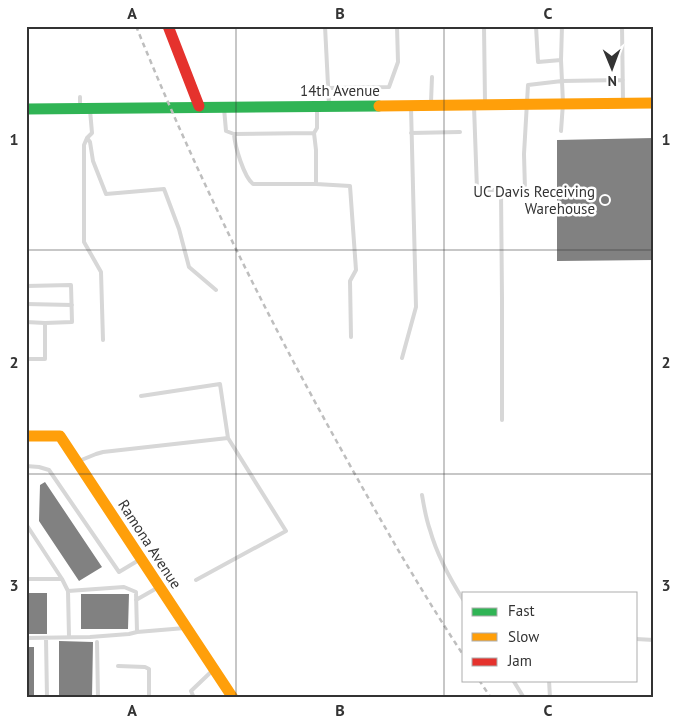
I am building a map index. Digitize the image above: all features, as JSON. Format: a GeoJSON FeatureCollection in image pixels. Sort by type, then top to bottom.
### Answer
{"type":"FeatureCollection","features":[{"type":"Feature","properties":{"kind":"main road"},"geometry":{"type":"LineString","coordinates":[[168,26],[199,106]]}},
{"type":"Feature","properties":{"kind":"main road","name":"14th Avenue"},"geometry":{"type":"LineString","coordinates":[[26,108],[83,104],[224,106],[654,103]]}},
{"type":"Feature","properties":{"kind":"main road","name":"Ramona Avenue"},"geometry":{"type":"LineString","coordinates":[[26,436],[60,436],[233,698]]}},
{"type":"Feature","properties":{"kind":"lane"},"geometry":{"type":"LineString","coordinates":[[316,184],[314,133],[328,88],[325,26]]}},
{"type":"Feature","properties":{"kind":"lane"},"geometry":{"type":"LineString","coordinates":[[328,88],[389,87],[398,62],[397,26]]}},
{"type":"Feature","properties":{"kind":"lane"},"geometry":{"type":"LineString","coordinates":[[484,26],[477,190],[524,190],[528,85],[562,81],[623,80]]}},
{"type":"Feature","properties":{"kind":"lane"},"geometry":{"type":"LineString","coordinates":[[536,26],[538,62],[561,60]]}},
{"type":"Feature","properties":{"kind":"lane"},"geometry":{"type":"LineString","coordinates":[[561,131],[563,104],[562,26]]}},
{"type":"Feature","properties":{"kind":"lane"},"geometry":{"type":"LineString","coordinates":[[622,26],[624,103]]}},
{"type":"Feature","properties":{"kind":"lane"},"geometry":{"type":"LineString","coordinates":[[431,104],[432,78]]}},
{"type":"Feature","properties":{"kind":"lane"},"geometry":{"type":"LineString","coordinates":[[83,104],[92,133],[87,138],[84,146],[84,242],[101,272],[103,340]]}},
{"type":"Feature","properties":{"kind":"lane"},"geometry":{"type":"LineString","coordinates":[[402,358],[416,307],[411,105]]}},
{"type":"Feature","properties":{"kind":"lane"},"geometry":{"type":"LineString","coordinates":[[224,106],[226,130],[234,134],[314,133]]}},
{"type":"Feature","properties":{"kind":"lane"},"geometry":{"type":"LineString","coordinates":[[411,133],[460,132]]}},
{"type":"Feature","properties":{"kind":"lane"},"geometry":{"type":"LineString","coordinates":[[234,134],[235,143],[247,178],[253,184],[350,186],[356,270],[350,281],[351,337]]}},
{"type":"Feature","properties":{"kind":"lane"},"geometry":{"type":"LineString","coordinates":[[87,138],[90,142],[93,161],[106,194],[164,190],[179,230],[189,267],[216,290]]}},
{"type":"Feature","properties":{"kind":"lane"},"geometry":{"type":"LineString","coordinates":[[501,190],[502,420]]}},
{"type":"Feature","properties":{"kind":"lane"},"geometry":{"type":"LineString","coordinates":[[26,286],[71,285],[72,304],[72,322],[26,322]]}},
{"type":"Feature","properties":{"kind":"lane"},"geometry":{"type":"LineString","coordinates":[[26,304],[72,304]]}},
{"type":"Feature","properties":{"kind":"lane"},"geometry":{"type":"LineString","coordinates":[[26,360],[46,359],[45,323]]}},
{"type":"Feature","properties":{"kind":"lane"},"geometry":{"type":"LineString","coordinates":[[141,396],[220,384],[228,438],[286,530],[196,580]]}},
{"type":"Feature","properties":{"kind":"lane"},"geometry":{"type":"LineString","coordinates":[[26,436],[26,524],[68,591],[69,638]]}},
{"type":"Feature","properties":{"kind":"lane"},"geometry":{"type":"LineString","coordinates":[[77,461],[103,452],[228,438]]}},
{"type":"Feature","properties":{"kind":"lane"},"geometry":{"type":"LineString","coordinates":[[26,466],[49,470],[119,572],[141,558]]}},
{"type":"Feature","properties":{"kind":"lane"},"geometry":{"type":"LineString","coordinates":[[422,495],[430,530],[440,556],[450,579],[462,598]]}},
{"type":"Feature","properties":{"kind":"lane"},"geometry":{"type":"LineString","coordinates":[[26,579],[62,579]]}},
{"type":"Feature","properties":{"kind":"lane"},"geometry":{"type":"LineString","coordinates":[[68,591],[124,587],[136,592],[137,632]]}},
{"type":"Feature","properties":{"kind":"lane"},"geometry":{"type":"LineString","coordinates":[[136,600],[160,587]]}},
{"type":"Feature","properties":{"kind":"lane"},"geometry":{"type":"LineString","coordinates":[[26,638],[69,638],[187,628]]}},
{"type":"Feature","properties":{"kind":"lane"},"geometry":{"type":"LineString","coordinates":[[46,638],[47,698]]}},
{"type":"Feature","properties":{"kind":"lane"},"geometry":{"type":"LineString","coordinates":[[638,640],[654,640]]}},
{"type":"Feature","properties":{"kind":"lane"},"geometry":{"type":"LineString","coordinates":[[97,642],[98,698]]}},
{"type":"Feature","properties":{"kind":"lane"},"geometry":{"type":"LineString","coordinates":[[118,666],[145,667],[149,669],[149,698]]}},
{"type":"Feature","properties":{"kind":"lane"},"geometry":{"type":"LineString","coordinates":[[194,698],[191,691],[214,669]]}},
{"type":"Feature","properties":{"kind":"lane"},"geometry":{"type":"LineString","coordinates":[[514,682],[524,698]]}},
{"type":"Feature","properties":{"kind":"lane"},"geometry":{"type":"LineString","coordinates":[[548,682],[550,698]]}},
{"type":"Feature","properties":{"kind":"building","name":"UC Davis Receiving Warehouse"},"geometry":{"type":"Polygon","coordinates":[[[654,138],[654,260],[557,261],[557,140],[654,138]]]}},
{"type":"Feature","properties":{"kind":"building"},"geometry":{"type":"Polygon","coordinates":[[[45,482],[102,567],[79,581],[39,521],[40,485],[45,482]]]}},
{"type":"Feature","properties":{"kind":"building"},"geometry":{"type":"Polygon","coordinates":[[[26,593],[47,593],[47,634],[26,634],[26,593]]]}},
{"type":"Feature","properties":{"kind":"building"},"geometry":{"type":"Polygon","coordinates":[[[81,594],[129,594],[128,629],[81,629],[81,594]]]}},
{"type":"Feature","properties":{"kind":"building"},"geometry":{"type":"Polygon","coordinates":[[[59,641],[93,642],[92,698],[59,698],[59,641]]]}},
{"type":"Feature","properties":{"kind":"building"},"geometry":{"type":"Polygon","coordinates":[[[26,647],[34,647],[34,698],[26,698],[26,647]]]}},
{"type":"Feature","properties":{"kind":"railway"},"geometry":{"type":"LineString","coordinates":[[136,26],[205,185],[282,340],[383,523],[430,604],[462,653]]}},
{"type":"Feature","properties":{"kind":"railway"},"geometry":{"type":"LineString","coordinates":[[480,682],[491,698]]}},
{"type":"Feature","properties":{"kind":"traffic: fast"},"geometry":{"type":"LineString","coordinates":[[26,109],[379,106]]}},
{"type":"Feature","properties":{"kind":"traffic: slow"},"geometry":{"type":"LineString","coordinates":[[379,106],[654,103]]}},
{"type":"Feature","properties":{"kind":"traffic: slow"},"geometry":{"type":"LineString","coordinates":[[26,436],[60,436],[233,698]]}},
{"type":"Feature","properties":{"kind":"traffic: jam"},"geometry":{"type":"LineString","coordinates":[[168,26],[199,106]]}},
{"type":"Feature","properties":{"kind":"place","name":"UC Davis Receiving Warehouse"},"geometry":{"type":"Point","coordinates":[605,200]}}]}
